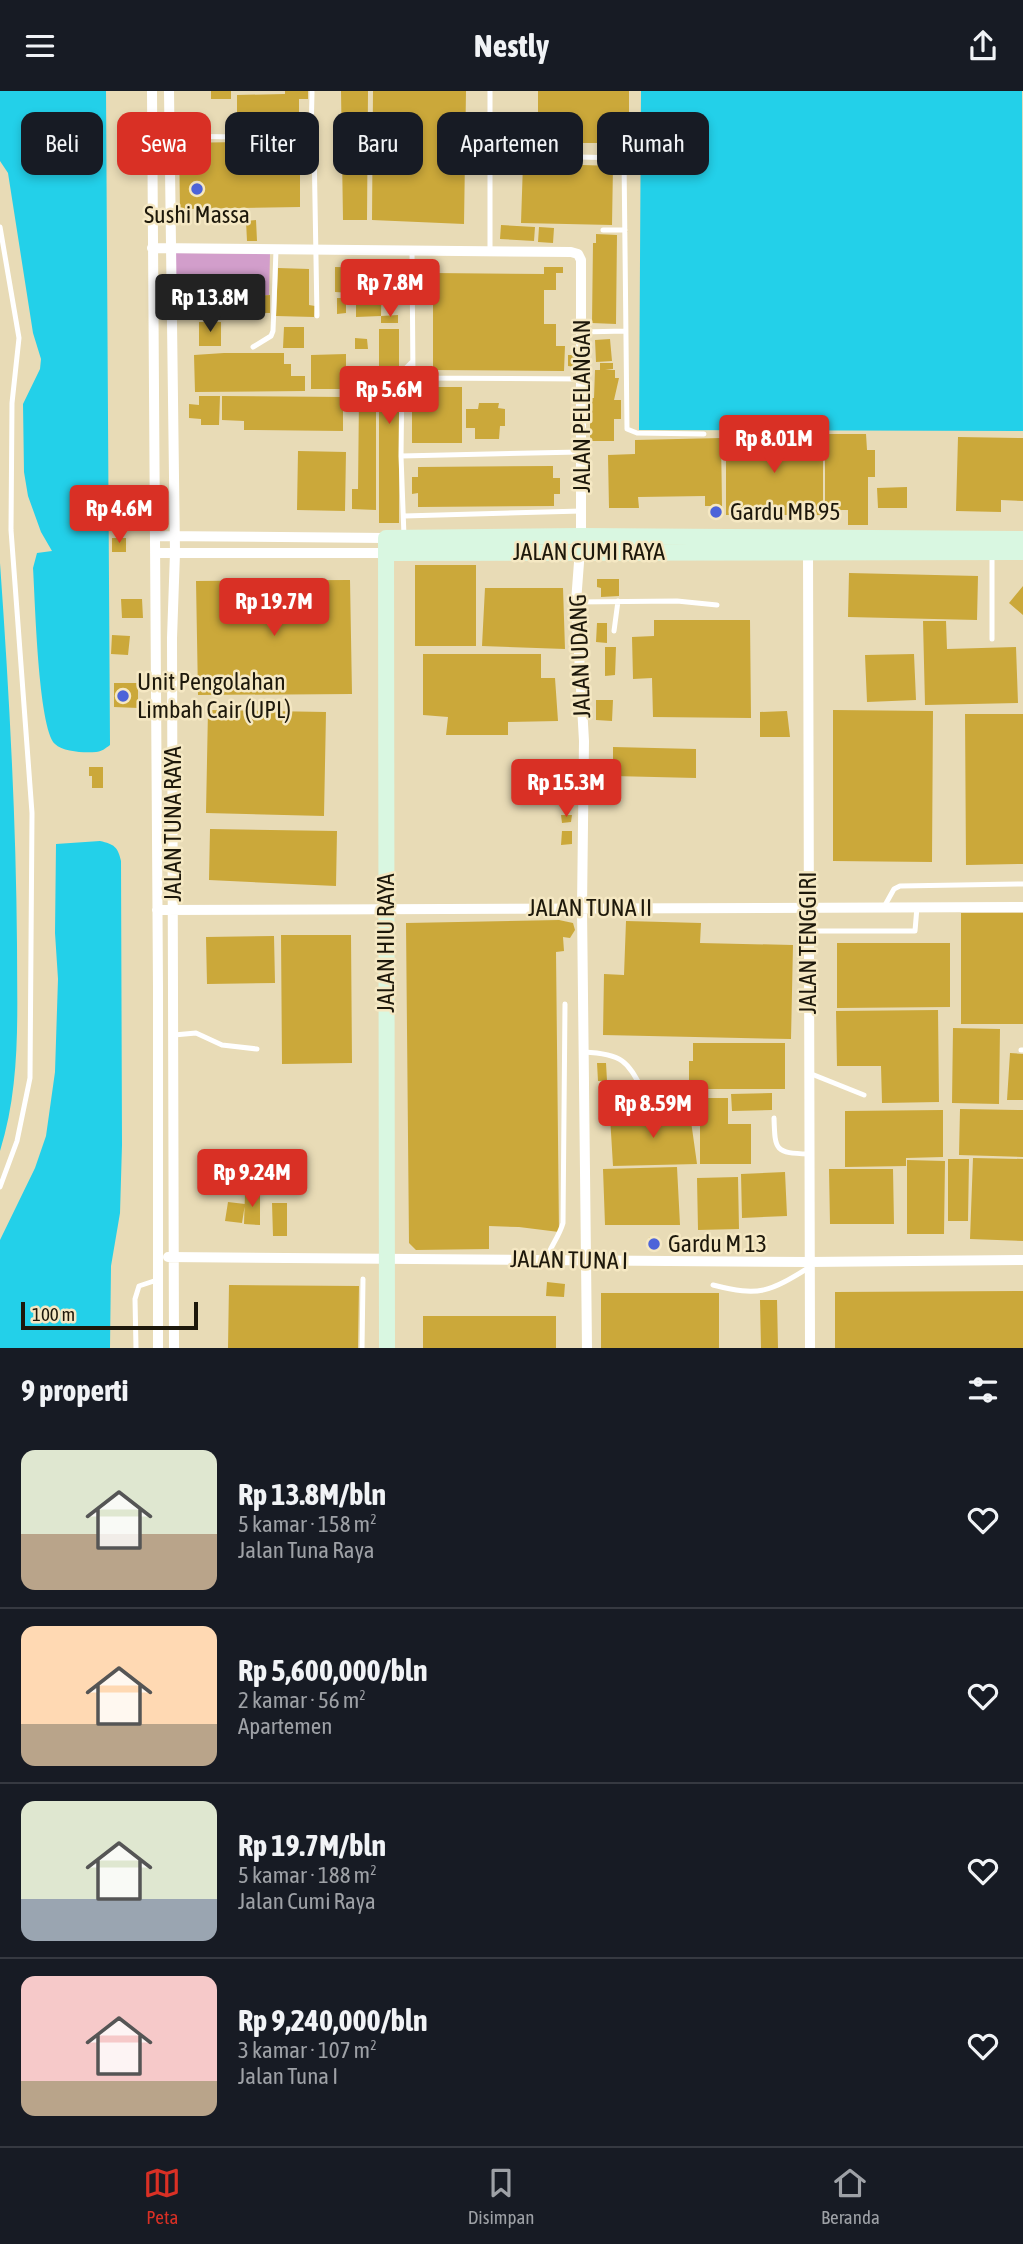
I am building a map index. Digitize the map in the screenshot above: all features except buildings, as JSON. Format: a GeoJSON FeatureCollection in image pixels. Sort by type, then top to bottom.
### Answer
{"type":"FeatureCollection","features":[{"type":"Feature","properties":{"kind":"street","name":"JALAN TUNA RAYA"},"geometry":{"type":"LineString","coordinates":[[152,91],[158,1348]]}},
{"type":"Feature","properties":{"kind":"street","name":"JALAN TUNA RAYA"},"geometry":{"type":"LineString","coordinates":[[169,91],[169,112]]}},
{"type":"Feature","properties":{"kind":"street","name":"JALAN TUNA RAYA"},"geometry":{"type":"LineString","coordinates":[[171,175],[175,553],[172,638],[174,1348]]}},
{"type":"Feature","properties":{"kind":"street"},"geometry":{"type":"LineString","coordinates":[[152,248],[489,252]]}},
{"type":"Feature","properties":{"kind":"street","name":"JALAN PELELANGAN"},"geometry":{"type":"LineString","coordinates":[[489,252],[571,252],[578,254],[581,260],[581,544]]}},
{"type":"Feature","properties":{"kind":"street"},"geometry":{"type":"LineString","coordinates":[[154,424],[173,424]]}},
{"type":"Feature","properties":{"kind":"street","name":"JALAN CUMI RAYA"},"geometry":{"type":"LineString","coordinates":[[155,536],[249,537],[386,545],[404,538],[465,545]]}},
{"type":"Feature","properties":{"kind":"street"},"geometry":{"type":"LineString","coordinates":[[249,537],[249,552]]}},
{"type":"Feature","properties":{"kind":"street","name":"JALAN CUMI RAYA"},"geometry":{"type":"LineString","coordinates":[[992,546],[1023,539]]}},
{"type":"Feature","properties":{"kind":"street","name":"JALAN CUMI RAYA"},"geometry":{"type":"LineString","coordinates":[[155,553],[249,552],[386,545],[581,544],[992,546],[1023,552]]}},
{"type":"Feature","properties":{"kind":"street","name":"JALAN UDANG"},"geometry":{"type":"LineString","coordinates":[[581,544],[576,602],[584,741],[582,908],[587,1348]]}},
{"type":"Feature","properties":{"kind":"street","name":"JALAN HIU RAYA"},"geometry":{"type":"LineString","coordinates":[[386,545],[387,1348]]}},
{"type":"Feature","properties":{"kind":"street","name":"JALAN TENGGIRI"},"geometry":{"type":"LineString","coordinates":[[808,545],[810,1348]]}},
{"type":"Feature","properties":{"kind":"street"},"geometry":{"type":"LineString","coordinates":[[155,638],[172,638]]}},
{"type":"Feature","properties":{"kind":"street"},"geometry":{"type":"LineString","coordinates":[[156,768],[173,767]]}},
{"type":"Feature","properties":{"kind":"street","name":"JALAN TUNA II"},"geometry":{"type":"LineString","coordinates":[[158,910],[1023,907]]}},
{"type":"Feature","properties":{"kind":"street"},"geometry":{"type":"LineString","coordinates":[[158,1105],[174,1105]]}},
{"type":"Feature","properties":{"kind":"street","name":"JALAN TUNA I"},"geometry":{"type":"LineString","coordinates":[[158,1257],[809,1265],[1023,1260]]}},
{"type":"Feature","properties":{"kind":"lane"},"geometry":{"type":"LineString","coordinates":[[490,91],[490,112]]}},
{"type":"Feature","properties":{"kind":"lane"},"geometry":{"type":"LineString","coordinates":[[312,112],[313,92]]}},
{"type":"Feature","properties":{"kind":"lane"},"geometry":{"type":"LineString","coordinates":[[583,157],[624,158],[627,429],[637,433],[704,434]]}},
{"type":"Feature","properties":{"kind":"lane"},"geometry":{"type":"LineString","coordinates":[[315,175],[317,316]]}},
{"type":"Feature","properties":{"kind":"lane"},"geometry":{"type":"LineString","coordinates":[[489,252],[491,175]]}},
{"type":"Feature","properties":{"kind":"lane"},"geometry":{"type":"LineString","coordinates":[[0,226],[19,338],[12,403],[11,530],[32,813],[30,1078],[17,1141],[0,1187]]}},
{"type":"Feature","properties":{"kind":"lane"},"geometry":{"type":"LineString","coordinates":[[603,230],[625,230]]}},
{"type":"Feature","properties":{"kind":"lane"},"geometry":{"type":"LineString","coordinates":[[253,347],[271,336],[273,331],[276,250]]}},
{"type":"Feature","properties":{"kind":"lane"},"geometry":{"type":"LineString","coordinates":[[412,251],[412,376],[416,379],[582,379]]}},
{"type":"Feature","properties":{"kind":"lane"},"geometry":{"type":"LineString","coordinates":[[582,332],[625,331]]}},
{"type":"Feature","properties":{"kind":"lane"},"geometry":{"type":"LineString","coordinates":[[404,538],[402,372],[412,362]]}},
{"type":"Feature","properties":{"kind":"lane"},"geometry":{"type":"LineString","coordinates":[[401,456],[582,452]]}},
{"type":"Feature","properties":{"kind":"lane"},"geometry":{"type":"LineString","coordinates":[[404,516],[581,511]]}},
{"type":"Feature","properties":{"kind":"lane"},"geometry":{"type":"LineString","coordinates":[[992,546],[992,639]]}},
{"type":"Feature","properties":{"kind":"lane"},"geometry":{"type":"LineString","coordinates":[[614,631],[618,601]]}},
{"type":"Feature","properties":{"kind":"lane"},"geometry":{"type":"LineString","coordinates":[[576,602],[677,601],[717,605]]}},
{"type":"Feature","properties":{"kind":"lane"},"geometry":{"type":"LineString","coordinates":[[884,908],[894,889],[900,885],[1023,884]]}},
{"type":"Feature","properties":{"kind":"lane"},"geometry":{"type":"LineString","coordinates":[[807,932],[915,931],[917,907]]}},
{"type":"Feature","properties":{"kind":"lane"},"geometry":{"type":"LineString","coordinates":[[546,1260],[563,1223],[565,1004]]}},
{"type":"Feature","properties":{"kind":"lane"},"geometry":{"type":"LineString","coordinates":[[174,1035],[196,1033],[222,1045],[257,1049]]}},
{"type":"Feature","properties":{"kind":"lane"},"geometry":{"type":"LineString","coordinates":[[584,1052],[608,1053],[623,1061],[649,1100]]}},
{"type":"Feature","properties":{"kind":"lane"},"geometry":{"type":"LineString","coordinates":[[809,1073],[864,1095]]}},
{"type":"Feature","properties":{"kind":"lane"},"geometry":{"type":"LineString","coordinates":[[774,1118],[775,1145],[778,1149],[789,1153],[809,1154]]}},
{"type":"Feature","properties":{"kind":"lane"},"geometry":{"type":"LineString","coordinates":[[713,1285],[741,1292],[761,1292],[785,1282],[809,1265]]}},
{"type":"Feature","properties":{"kind":"lane"},"geometry":{"type":"LineString","coordinates":[[136,1348],[135,1299],[138,1289],[143,1284],[158,1279]]}},
{"type":"Feature","properties":{"kind":"lane"},"geometry":{"type":"LineString","coordinates":[[362,1348],[363,1279]]}},
{"type":"Feature","properties":{"kind":"shaded area"},"geometry":{"type":"Polygon","coordinates":[[[174,253],[270,254],[269,295],[251,295],[251,284],[234,283],[233,295],[200,295],[200,314],[173,314],[174,253]]]}},
{"type":"Feature","properties":{"kind":"water"},"geometry":{"type":"Polygon","coordinates":[[[0,91],[106,91],[110,745],[98,752],[59,747],[49,733],[45,714],[38,661],[33,568],[37,553],[52,551],[41,532],[28,496],[24,472],[23,404],[40,369],[41,359],[33,333],[8,173],[0,161],[0,91]]]}},
{"type":"Feature","properties":{"kind":"water"},"geometry":{"type":"Polygon","coordinates":[[[641,91],[1022,91],[1023,431],[639,430],[641,175],[709,175],[709,112],[641,112],[641,91]]]}},
{"type":"Feature","properties":{"kind":"water"},"geometry":{"type":"Polygon","coordinates":[[[0,563],[14,801],[17,997],[15,1075],[0,1151],[0,563]]]}},
{"type":"Feature","properties":{"kind":"water"},"geometry":{"type":"Polygon","coordinates":[[[100,841],[115,847],[121,861],[122,1145],[120,1213],[111,1266],[110,1348],[0,1348],[0,1240],[35,1168],[46,1136],[55,1072],[58,979],[55,933],[56,844],[100,841]]]}},
{"type":"Feature","properties":{"kind":"place","name":"Sushi Massa"},"geometry":{"type":"Point","coordinates":[197,189]}},
{"type":"Feature","properties":{"kind":"place","name":"Gardu MB 95"},"geometry":{"type":"Point","coordinates":[716,512]}},
{"type":"Feature","properties":{"kind":"place","name":"Unit Pengolahan Limbah Cair (UPL)"},"geometry":{"type":"Point","coordinates":[123,696]}},
{"type":"Feature","properties":{"kind":"place","name":"Gardu M 13"},"geometry":{"type":"Point","coordinates":[654,1244]}}]}
